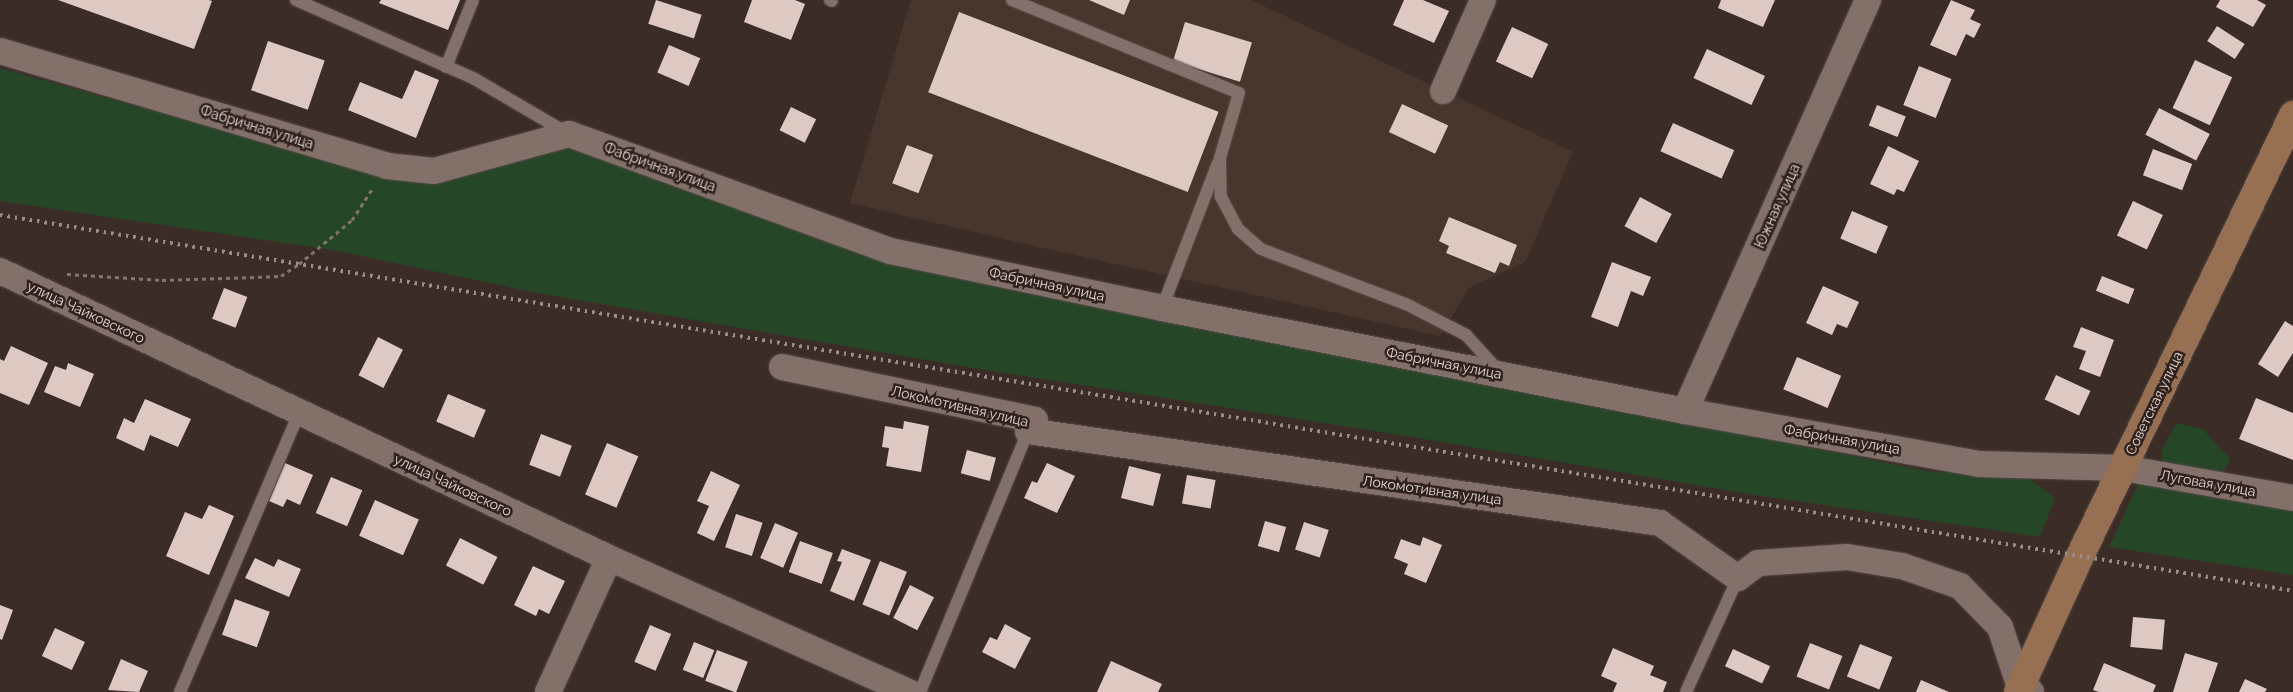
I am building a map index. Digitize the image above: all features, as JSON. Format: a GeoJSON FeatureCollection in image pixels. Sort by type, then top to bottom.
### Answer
{"type":"FeatureCollection","features":[{"type":"Feature","properties":{"kind":"main road","name":"Советская улица"},"geometry":{"type":"LineString","coordinates":[[2023,690],[2123,468],[2293,115]]}},
{"type":"Feature","properties":{"kind":"street"},"geometry":{"type":"LineString","coordinates":[[1443,91],[1483,0]]}},
{"type":"Feature","properties":{"kind":"street","name":"Южная улица"},"geometry":{"type":"LineString","coordinates":[[1686,411],[1868,0]]}},
{"type":"Feature","properties":{"kind":"street","name":"Фабричная улица"},"geometry":{"type":"LineString","coordinates":[[0,50],[387,166],[434,171],[570,134],[890,251],[1162,308],[1686,411],[1979,464],[2123,468]]}},
{"type":"Feature","properties":{"kind":"street","name":"улица Чайковского"},"geometry":{"type":"LineString","coordinates":[[0,271],[299,414],[609,558],[909,692]]}},
{"type":"Feature","properties":{"kind":"street","name":"Локомотивная улица"},"geometry":{"type":"LineString","coordinates":[[782,367],[1035,420],[1028,430],[1660,523],[1738,578]]}},
{"type":"Feature","properties":{"kind":"street","name":"Луговая улица"},"geometry":{"type":"LineString","coordinates":[[2123,468],[2293,498]]}},
{"type":"Feature","properties":{"kind":"street"},"geometry":{"type":"LineString","coordinates":[[1738,578],[1758,563],[1847,557],[1902,566],[1960,586],[2000,627],[2023,690]]}},
{"type":"Feature","properties":{"kind":"street"},"geometry":{"type":"LineString","coordinates":[[548,692],[609,558]]}},
{"type":"Feature","properties":{"kind":"lane"},"geometry":{"type":"LineString","coordinates":[[296,0],[473,78],[570,134]]}},
{"type":"Feature","properties":{"kind":"lane"},"geometry":{"type":"LineString","coordinates":[[446,67],[473,0]]}},
{"type":"Feature","properties":{"kind":"lane"},"geometry":{"type":"LineString","coordinates":[[1012,0],[1238,93],[1220,158],[1162,308]]}},
{"type":"Feature","properties":{"kind":"lane"},"geometry":{"type":"LineString","coordinates":[[1220,158],[1221,197],[1238,229],[1261,249],[1406,304],[1466,335],[1501,374]]}},
{"type":"Feature","properties":{"kind":"lane"},"geometry":{"type":"LineString","coordinates":[[180,692],[299,414]]}},
{"type":"Feature","properties":{"kind":"lane"},"geometry":{"type":"LineString","coordinates":[[920,692],[1028,430]]}},
{"type":"Feature","properties":{"kind":"lane"},"geometry":{"type":"LineString","coordinates":[[1686,692],[1738,578]]}},
{"type":"Feature","properties":{"kind":"path"},"geometry":{"type":"LineString","coordinates":[[57,273],[162,280],[281,276],[299,264],[352,220],[387,166]]}},
{"type":"Feature","properties":{"kind":"shaded area"},"geometry":{"type":"Polygon","coordinates":[[[911,0],[1251,0],[1573,152],[1525,262],[1469,288],[1440,336],[1034,246],[850,203],[911,0]]]}},
{"type":"Feature","properties":{"kind":"green space"},"geometry":{"type":"Polygon","coordinates":[[[0,68],[369,171],[558,147],[584,151],[888,259],[1926,471],[2024,475],[2055,498],[2040,537],[1749,494],[1407,436],[973,368],[532,292],[338,251],[0,201],[0,68]]]}},
{"type":"Feature","properties":{"kind":"green space"},"geometry":{"type":"Polygon","coordinates":[[[2176,423],[2203,429],[2230,459],[2221,477],[2163,462],[2161,457],[2163,447],[2176,423]]]}},
{"type":"Feature","properties":{"kind":"green space"},"geometry":{"type":"Polygon","coordinates":[[[2139,482],[2293,510],[2293,575],[2109,547],[2139,482]]]}},
{"type":"Feature","properties":{"kind":"building"},"geometry":{"type":"Polygon","coordinates":[[[58,0],[209,0],[212,1],[194,49],[58,0]]]}},
{"type":"Feature","properties":{"kind":"building"},"geometry":{"type":"Polygon","coordinates":[[[381,0],[460,0],[448,30],[379,3],[381,0]]]}},
{"type":"Feature","properties":{"kind":"building"},"geometry":{"type":"Polygon","coordinates":[[[656,0],[702,15],[694,39],[648,24],[656,0]]]}},
{"type":"Feature","properties":{"kind":"building"},"geometry":{"type":"Polygon","coordinates":[[[752,0],[795,0],[805,4],[791,40],[744,22],[752,0]]]}},
{"type":"Feature","properties":{"kind":"building"},"geometry":{"type":"Polygon","coordinates":[[[1089,0],[1130,0],[1124,15],[1089,0]]]}},
{"type":"Feature","properties":{"kind":"building"},"geometry":{"type":"Polygon","coordinates":[[[1404,0],[1423,0],[1449,11],[1434,43],[1393,25],[1404,0]]]}},
{"type":"Feature","properties":{"kind":"building"},"geometry":{"type":"Polygon","coordinates":[[[1721,0],[1775,0],[1763,27],[1718,8],[1721,0]]]}},
{"type":"Feature","properties":{"kind":"building"},"geometry":{"type":"Polygon","coordinates":[[[1951,0],[1975,10],[1970,19],[1981,24],[1974,38],[1966,34],[1956,56],[1930,45],[1951,0]]]}},
{"type":"Feature","properties":{"kind":"building"},"geometry":{"type":"Polygon","coordinates":[[[2220,0],[2257,0],[2266,5],[2253,27],[2216,7],[2220,0]]]}},
{"type":"Feature","properties":{"kind":"building"},"geometry":{"type":"Polygon","coordinates":[[[959,12],[1219,112],[1188,192],[928,92],[959,12]]]}},
{"type":"Feature","properties":{"kind":"building"},"geometry":{"type":"Polygon","coordinates":[[[1185,22],[1252,42],[1240,82],[1173,61],[1185,22]]]}},
{"type":"Feature","properties":{"kind":"building"},"geometry":{"type":"Polygon","coordinates":[[[2217,26],[2245,44],[2235,59],[2207,41],[2217,26]]]}},
{"type":"Feature","properties":{"kind":"building"},"geometry":{"type":"Polygon","coordinates":[[[1512,27],[1548,44],[1532,78],[1496,61],[1512,27]]]}},
{"type":"Feature","properties":{"kind":"building"},"geometry":{"type":"Polygon","coordinates":[[[268,41],[325,61],[308,110],[251,90],[268,41]]]}},
{"type":"Feature","properties":{"kind":"building"},"geometry":{"type":"Polygon","coordinates":[[[669,45],[700,58],[689,86],[657,73],[669,45]]]}},
{"type":"Feature","properties":{"kind":"building"},"geometry":{"type":"Polygon","coordinates":[[[1707,49],[1765,76],[1751,105],[1693,78],[1707,49]]]}},
{"type":"Feature","properties":{"kind":"building"},"geometry":{"type":"Polygon","coordinates":[[[2195,60],[2232,77],[2210,125],[2173,108],[2195,60]]]}},
{"type":"Feature","properties":{"kind":"building"},"geometry":{"type":"Polygon","coordinates":[[[1919,66],[1951,79],[1936,118],[1903,105],[1919,66]]]}},
{"type":"Feature","properties":{"kind":"building"},"geometry":{"type":"Polygon","coordinates":[[[415,70],[439,80],[416,138],[348,110],[360,82],[402,99],[415,70]]]}},
{"type":"Feature","properties":{"kind":"building"},"geometry":{"type":"Polygon","coordinates":[[[1402,104],[1448,126],[1435,154],[1389,132],[1402,104]]]}},
{"type":"Feature","properties":{"kind":"building"},"geometry":{"type":"Polygon","coordinates":[[[1877,105],[1906,117],[1898,137],[1869,125],[1877,105]]]}},
{"type":"Feature","properties":{"kind":"building"},"geometry":{"type":"Polygon","coordinates":[[[791,107],[816,119],[805,143],[780,130],[791,107]]]}},
{"type":"Feature","properties":{"kind":"building"},"geometry":{"type":"Polygon","coordinates":[[[2159,108],[2210,134],[2196,161],[2145,135],[2159,108]]]}},
{"type":"Feature","properties":{"kind":"building"},"geometry":{"type":"Polygon","coordinates":[[[1673,123],[1734,150],[1722,179],[1660,151],[1673,123]]]}},
{"type":"Feature","properties":{"kind":"building"},"geometry":{"type":"Polygon","coordinates":[[[907,145],[933,155],[918,193],[892,183],[907,145]]]}},
{"type":"Feature","properties":{"kind":"building"},"geometry":{"type":"Polygon","coordinates":[[[1888,146],[1919,161],[1904,192],[1897,189],[1894,195],[1870,184],[1888,146]]]}},
{"type":"Feature","properties":{"kind":"building"},"geometry":{"type":"Polygon","coordinates":[[[2153,149],[2192,164],[2182,190],[2143,175],[2153,149]]]}},
{"type":"Feature","properties":{"kind":"building"},"geometry":{"type":"Polygon","coordinates":[[[1640,197],[1672,214],[1656,243],[1625,226],[1640,197]]]}},
{"type":"Feature","properties":{"kind":"building"},"geometry":{"type":"Polygon","coordinates":[[[2133,201],[2163,215],[2147,249],[2117,235],[2133,201]]]}},
{"type":"Feature","properties":{"kind":"building"},"geometry":{"type":"Polygon","coordinates":[[[1852,211],[1888,226],[1876,254],[1840,239],[1852,211]]]}},
{"type":"Feature","properties":{"kind":"building"},"geometry":{"type":"Polygon","coordinates":[[[1449,217],[1517,245],[1509,266],[1500,262],[1495,273],[1446,253],[1449,246],[1439,241],[1449,217]]]}},
{"type":"Feature","properties":{"kind":"building"},"geometry":{"type":"Polygon","coordinates":[[[1612,262],[1651,277],[1643,296],[1631,291],[1618,327],[1591,317],[1612,262]]]}},
{"type":"Feature","properties":{"kind":"building"},"geometry":{"type":"Polygon","coordinates":[[[2102,276],[2134,289],[2128,304],[2096,291],[2102,276]]]}},
{"type":"Feature","properties":{"kind":"building"},"geometry":{"type":"Polygon","coordinates":[[[1823,286],[1859,302],[1847,328],[1837,324],[1832,335],[1806,323],[1823,286]]]}},
{"type":"Feature","properties":{"kind":"building"},"geometry":{"type":"Polygon","coordinates":[[[224,288],[247,297],[236,328],[212,319],[224,288]]]}},
{"type":"Feature","properties":{"kind":"building"},"geometry":{"type":"Polygon","coordinates":[[[2285,321],[2293,326],[2293,353],[2278,377],[2258,364],[2285,321]]]}},
{"type":"Feature","properties":{"kind":"building"},"geometry":{"type":"Polygon","coordinates":[[[2081,327],[2114,340],[2100,377],[2079,369],[2086,351],[2073,347],[2081,327]]]}},
{"type":"Feature","properties":{"kind":"building"},"geometry":{"type":"Polygon","coordinates":[[[378,337],[403,350],[383,388],[358,375],[378,337]]]}},
{"type":"Feature","properties":{"kind":"building"},"geometry":{"type":"Polygon","coordinates":[[[11,346],[48,363],[29,405],[0,393],[0,359],[4,361],[11,346]]]}},
{"type":"Feature","properties":{"kind":"building"},"geometry":{"type":"Polygon","coordinates":[[[1797,357],[1841,376],[1828,408],[1783,389],[1797,357]]]}},
{"type":"Feature","properties":{"kind":"building"},"geometry":{"type":"Polygon","coordinates":[[[68,363],[94,374],[80,407],[44,392],[55,366],[66,370],[68,363]]]}},
{"type":"Feature","properties":{"kind":"building"},"geometry":{"type":"Polygon","coordinates":[[[2056,375],[2090,391],[2079,416],[2045,399],[2056,375]]]}},
{"type":"Feature","properties":{"kind":"building"},"geometry":{"type":"Polygon","coordinates":[[[448,394],[486,410],[474,438],[436,422],[448,394]]]}},
{"type":"Feature","properties":{"kind":"building"},"geometry":{"type":"Polygon","coordinates":[[[2256,398],[2293,413],[2293,460],[2239,439],[2256,398]]]}},
{"type":"Feature","properties":{"kind":"building"},"geometry":{"type":"Polygon","coordinates":[[[145,399],[191,419],[178,447],[150,435],[144,451],[116,438],[124,418],[134,423],[145,399]]]}},
{"type":"Feature","properties":{"kind":"building"},"geometry":{"type":"Polygon","coordinates":[[[904,421],[929,426],[921,472],[886,466],[889,448],[882,447],[885,426],[903,429],[904,421]]]}},
{"type":"Feature","properties":{"kind":"building"},"geometry":{"type":"Polygon","coordinates":[[[541,434],[572,446],[560,477],[529,465],[541,434]]]}},
{"type":"Feature","properties":{"kind":"building"},"geometry":{"type":"Polygon","coordinates":[[[607,443],[638,456],[616,508],[585,495],[607,443]]]}},
{"type":"Feature","properties":{"kind":"building"},"geometry":{"type":"Polygon","coordinates":[[[967,450],[996,458],[990,481],[961,473],[967,450]]]}},
{"type":"Feature","properties":{"kind":"building"},"geometry":{"type":"Polygon","coordinates":[[[285,463],[313,475],[300,505],[287,499],[283,507],[269,501],[285,463]]]}},
{"type":"Feature","properties":{"kind":"building"},"geometry":{"type":"Polygon","coordinates":[[[1047,463],[1075,476],[1057,513],[1024,498],[1032,481],[1037,483],[1047,463]]]}},
{"type":"Feature","properties":{"kind":"building"},"geometry":{"type":"Polygon","coordinates":[[[1129,466],[1161,474],[1153,506],[1121,498],[1129,466]]]}},
{"type":"Feature","properties":{"kind":"building"},"geometry":{"type":"Polygon","coordinates":[[[711,471],[740,485],[714,541],[697,533],[709,506],[697,501],[711,471]]]}},
{"type":"Feature","properties":{"kind":"building"},"geometry":{"type":"Polygon","coordinates":[[[1187,475],[1216,480],[1211,509],[1182,504],[1187,475]]]}},
{"type":"Feature","properties":{"kind":"building"},"geometry":{"type":"Polygon","coordinates":[[[331,477],[362,490],[347,526],[316,513],[331,477]]]}},
{"type":"Feature","properties":{"kind":"building"},"geometry":{"type":"Polygon","coordinates":[[[375,500],[419,520],[403,555],[359,536],[375,500]]]}},
{"type":"Feature","properties":{"kind":"building"},"geometry":{"type":"Polygon","coordinates":[[[209,505],[234,516],[209,575],[166,556],[185,512],[202,519],[209,505]]]}},
{"type":"Feature","properties":{"kind":"building"},"geometry":{"type":"Polygon","coordinates":[[[736,514],[763,523],[752,556],[725,547],[736,514]]]}},
{"type":"Feature","properties":{"kind":"building"},"geometry":{"type":"Polygon","coordinates":[[[1265,521],[1286,527],[1279,552],[1258,546],[1265,521]]]}},
{"type":"Feature","properties":{"kind":"building"},"geometry":{"type":"Polygon","coordinates":[[[1304,522],[1329,530],[1320,558],[1295,550],[1304,522]]]}},
{"type":"Feature","properties":{"kind":"building"},"geometry":{"type":"Polygon","coordinates":[[[775,523],[798,533],[783,568],[760,558],[775,523]]]}},
{"type":"Feature","properties":{"kind":"building"},"geometry":{"type":"Polygon","coordinates":[[[1423,537],[1442,545],[1426,583],[1404,574],[1408,564],[1394,558],[1401,539],[1420,546],[1423,537]]]}},
{"type":"Feature","properties":{"kind":"building"},"geometry":{"type":"Polygon","coordinates":[[[460,538],[497,557],[483,585],[446,566],[460,538]]]}},
{"type":"Feature","properties":{"kind":"building"},"geometry":{"type":"Polygon","coordinates":[[[800,541],[833,553],[822,584],[789,572],[800,541]]]}},
{"type":"Feature","properties":{"kind":"building"},"geometry":{"type":"Polygon","coordinates":[[[842,549],[871,560],[854,601],[830,591],[842,562],[837,561],[842,549]]]}},
{"type":"Feature","properties":{"kind":"building"},"geometry":{"type":"Polygon","coordinates":[[[255,558],[274,567],[278,559],[301,569],[289,597],[245,578],[255,558]]]}},
{"type":"Feature","properties":{"kind":"building"},"geometry":{"type":"Polygon","coordinates":[[[880,561],[907,572],[889,615],[862,605],[880,561]]]}},
{"type":"Feature","properties":{"kind":"building"},"geometry":{"type":"Polygon","coordinates":[[[533,566],[565,581],[549,614],[539,609],[536,616],[514,605],[533,566]]]}},
{"type":"Feature","properties":{"kind":"building"},"geometry":{"type":"Polygon","coordinates":[[[910,585],[934,597],[917,630],[893,618],[910,585]]]}},
{"type":"Feature","properties":{"kind":"building"},"geometry":{"type":"Polygon","coordinates":[[[235,599],[270,612],[257,647],[222,635],[235,599]]]}},
{"type":"Feature","properties":{"kind":"building"},"geometry":{"type":"Polygon","coordinates":[[[0,605],[13,610],[2,640],[0,639],[0,605]]]}},
{"type":"Feature","properties":{"kind":"building"},"geometry":{"type":"Polygon","coordinates":[[[2133,617],[2165,620],[2162,650],[2130,647],[2133,617]]]}},
{"type":"Feature","properties":{"kind":"building"},"geometry":{"type":"Polygon","coordinates":[[[1005,624],[1031,638],[1015,669],[982,652],[990,637],[997,640],[1005,624]]]}},
{"type":"Feature","properties":{"kind":"building"},"geometry":{"type":"Polygon","coordinates":[[[650,625],[671,634],[656,671],[634,662],[650,625]]]}},
{"type":"Feature","properties":{"kind":"building"},"geometry":{"type":"Polygon","coordinates":[[[55,628],[85,642],[72,670],[42,656],[55,628]]]}},
{"type":"Feature","properties":{"kind":"building"},"geometry":{"type":"Polygon","coordinates":[[[694,642],[714,650],[703,678],[683,670],[694,642]]]}},
{"type":"Feature","properties":{"kind":"building"},"geometry":{"type":"Polygon","coordinates":[[[1810,643],[1842,656],[1829,689],[1797,676],[1810,643]]]}},
{"type":"Feature","properties":{"kind":"building"},"geometry":{"type":"Polygon","coordinates":[[[1860,644],[1892,657],[1879,690],[1847,676],[1860,644]]]}},
{"type":"Feature","properties":{"kind":"building"},"geometry":{"type":"Polygon","coordinates":[[[1613,648],[1654,666],[1650,675],[1667,682],[1663,692],[1613,692],[1617,683],[1601,676],[1613,648]]]}},
{"type":"Feature","properties":{"kind":"building"},"geometry":{"type":"Polygon","coordinates":[[[1733,649],[1770,666],[1762,684],[1725,666],[1733,649]]]}},
{"type":"Feature","properties":{"kind":"building"},"geometry":{"type":"Polygon","coordinates":[[[717,650],[748,662],[736,692],[705,681],[717,650]]]}},
{"type":"Feature","properties":{"kind":"building"},"geometry":{"type":"Polygon","coordinates":[[[2185,653],[2218,663],[2208,692],[2173,692],[2185,653]]]}},
{"type":"Feature","properties":{"kind":"building"},"geometry":{"type":"Polygon","coordinates":[[[121,659],[148,671],[139,692],[108,690],[121,659]]]}},
{"type":"Feature","properties":{"kind":"building"},"geometry":{"type":"Polygon","coordinates":[[[1111,661],[1162,684],[1158,692],[1097,692],[1111,661]]]}},
{"type":"Feature","properties":{"kind":"building"},"geometry":{"type":"Polygon","coordinates":[[[2104,663],[2156,685],[2153,692],[2099,692],[2093,690],[2104,663]]]}},
{"type":"Feature","properties":{"kind":"building"},"geometry":{"type":"Polygon","coordinates":[[[2245,679],[2267,689],[2265,692],[2239,692],[2245,679]]]}},
{"type":"Feature","properties":{"kind":"building"},"geometry":{"type":"Polygon","coordinates":[[[1921,680],[1949,692],[1916,692],[1921,680]]]}},
{"type":"Feature","properties":{"kind":"railway"},"geometry":{"type":"LineString","coordinates":[[0,215],[2293,591]]}}]}
